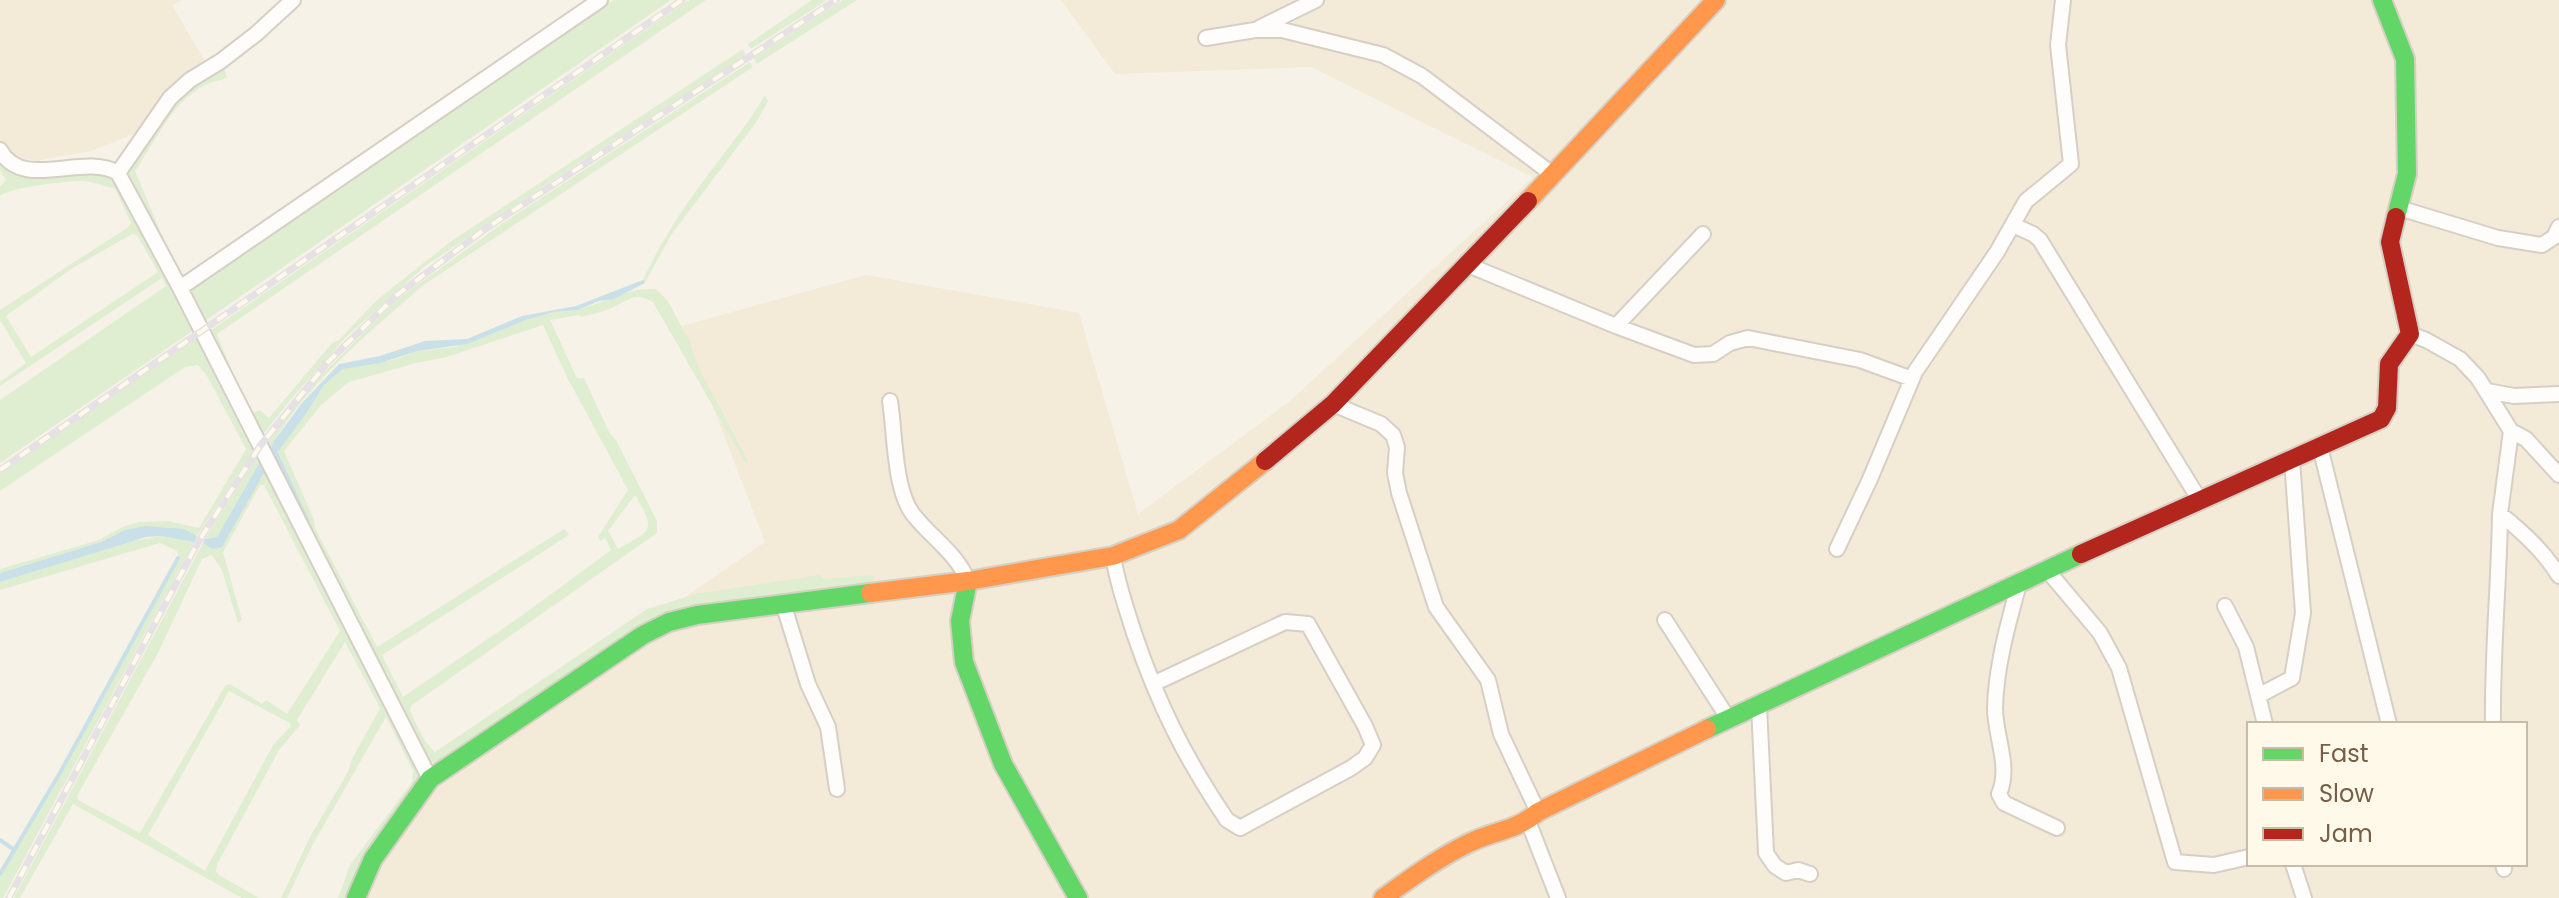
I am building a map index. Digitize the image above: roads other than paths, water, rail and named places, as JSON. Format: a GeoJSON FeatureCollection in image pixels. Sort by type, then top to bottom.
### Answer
{"type":"FeatureCollection","features":[{"type":"Feature","properties":{"kind":"street"},"geometry":{"type":"LineString","coordinates":[[118,173],[170,98],[190,80],[256,34],[293,0]]}},
{"type":"Feature","properties":{"kind":"street"},"geometry":{"type":"LineString","coordinates":[[180,288],[600,0]]}},
{"type":"Feature","properties":{"kind":"street"},"geometry":{"type":"LineString","coordinates":[[1255,30],[1316,0]]}},
{"type":"Feature","properties":{"kind":"street"},"geometry":{"type":"LineString","coordinates":[[356,898],[373,859],[430,779],[630,644],[669,622],[783,603],[968,581],[1113,556],[1179,530],[1333,404],[1716,0]]}},
{"type":"Feature","properties":{"kind":"street"},"geometry":{"type":"LineString","coordinates":[[1837,549],[1912,379],[2026,201],[2071,164],[2058,45],[2063,0]]}},
{"type":"Feature","properties":{"kind":"street"},"geometry":{"type":"LineString","coordinates":[[1383,898],[1462,847],[1533,817],[1728,718],[2199,499],[2381,419],[2387,408],[2389,364],[2410,334],[2390,242],[2407,174],[2405,59],[2382,0]]}},
{"type":"Feature","properties":{"kind":"street"},"geometry":{"type":"LineString","coordinates":[[1206,38],[1255,30],[1282,30],[1383,55],[1422,76],[1552,174]]}},
{"type":"Feature","properties":{"kind":"street"},"geometry":{"type":"LineString","coordinates":[[0,150],[12,164],[28,170],[83,166],[107,167],[118,173],[180,288],[430,779]]}},
{"type":"Feature","properties":{"kind":"street"},"geometry":{"type":"LineString","coordinates":[[2399,208],[2498,238],[2542,245],[2554,237],[2559,227]]}},
{"type":"Feature","properties":{"kind":"street"},"geometry":{"type":"LineString","coordinates":[[2013,225],[2040,240],[2199,499]]}},
{"type":"Feature","properties":{"kind":"street"},"geometry":{"type":"LineString","coordinates":[[1616,326],[1703,234]]}},
{"type":"Feature","properties":{"kind":"street"},"geometry":{"type":"LineString","coordinates":[[1468,265],[1694,355],[1713,354],[1730,343],[1748,338],[1860,360],[1912,379]]}},
{"type":"Feature","properties":{"kind":"street"},"geometry":{"type":"LineString","coordinates":[[2410,334],[2460,359],[2487,391],[2511,431],[2526,439],[2559,475]]}},
{"type":"Feature","properties":{"kind":"street"},"geometry":{"type":"LineString","coordinates":[[2487,391],[2514,396],[2559,394]]}},
{"type":"Feature","properties":{"kind":"street"},"geometry":{"type":"LineString","coordinates":[[890,401],[904,496],[911,512],[961,565],[968,581],[960,621],[964,662],[1003,764],[1078,898]]}},
{"type":"Feature","properties":{"kind":"street"},"geometry":{"type":"LineString","coordinates":[[1333,404],[1381,424],[1393,435],[1397,447],[1395,473],[1399,493],[1436,607],[1488,680],[1501,734],[1533,817],[1558,898]]}},
{"type":"Feature","properties":{"kind":"street"},"geometry":{"type":"LineString","coordinates":[[2493,722],[2492,652],[2500,514],[2511,431]]}},
{"type":"Feature","properties":{"kind":"street"},"geometry":{"type":"LineString","coordinates":[[2320,447],[2389,722]]}},
{"type":"Feature","properties":{"kind":"street"},"geometry":{"type":"LineString","coordinates":[[2258,696],[2292,678],[2298,650],[2303,613],[2292,460]]}},
{"type":"Feature","properties":{"kind":"street"},"geometry":{"type":"LineString","coordinates":[[2500,514],[2549,559],[2559,576]]}},
{"type":"Feature","properties":{"kind":"street"},"geometry":{"type":"LineString","coordinates":[[1113,556],[1117,580],[1153,684],[1168,723],[1227,820],[1240,828],[1351,768],[1365,758],[1373,745],[1308,624],[1285,622],[1153,684]]}},
{"type":"Feature","properties":{"kind":"street"},"geometry":{"type":"LineString","coordinates":[[2047,570],[2100,633],[2119,668],[2175,862],[2214,865],[2247,857]]}},
{"type":"Feature","properties":{"kind":"street"},"geometry":{"type":"LineString","coordinates":[[2019,584],[2004,642],[1997,692],[1997,729],[2004,766],[2004,783],[1999,794],[2004,803],[2057,828]]}},
{"type":"Feature","properties":{"kind":"street"},"geometry":{"type":"LineString","coordinates":[[783,603],[808,684],[828,727],[837,789]]}},
{"type":"Feature","properties":{"kind":"street"},"geometry":{"type":"LineString","coordinates":[[2225,606],[2246,647],[2264,722]]}},
{"type":"Feature","properties":{"kind":"street"},"geometry":{"type":"LineString","coordinates":[[1665,620],[1728,718]]}},
{"type":"Feature","properties":{"kind":"street"},"geometry":{"type":"LineString","coordinates":[[1759,706],[1766,853],[1775,866],[1786,873],[1798,870],[1810,874]]}},
{"type":"Feature","properties":{"kind":"street"},"geometry":{"type":"LineString","coordinates":[[2294,866],[2304,898]]}},
{"type":"Feature","properties":{"kind":"water"},"geometry":{"type":"Polygon","coordinates":[[[643,280],[645,283],[614,299],[526,320],[467,344],[418,351],[380,363],[343,369],[324,385],[278,452],[310,522],[308,524],[275,457],[269,454],[274,441],[302,403],[339,364],[380,356],[425,341],[467,339],[522,316],[576,306],[643,280]]]}},
{"type":"Feature","properties":{"kind":"water"},"geometry":{"type":"Polygon","coordinates":[[[264,460],[265,471],[222,547],[212,549],[203,543],[205,539],[217,537],[258,465],[264,460]]]}},
{"type":"Feature","properties":{"kind":"water"},"geometry":{"type":"Polygon","coordinates":[[[145,526],[184,529],[197,536],[194,542],[161,536],[146,537],[0,582],[0,573],[145,526]]]}},
{"type":"Feature","properties":{"kind":"waterway"},"geometry":{"type":"LineString","coordinates":[[0,874],[61,771],[178,558]]}},
{"type":"Feature","properties":{"kind":"waterway"},"geometry":{"type":"LineString","coordinates":[[0,840],[13,849]]}},
{"type":"Feature","properties":{"kind":"railway"},"geometry":{"type":"LineString","coordinates":[[0,470],[682,0]]}},
{"type":"Feature","properties":{"kind":"railway"},"geometry":{"type":"LineString","coordinates":[[9,898],[197,544],[260,446],[327,363],[397,295],[485,229],[836,0]]}}]}
